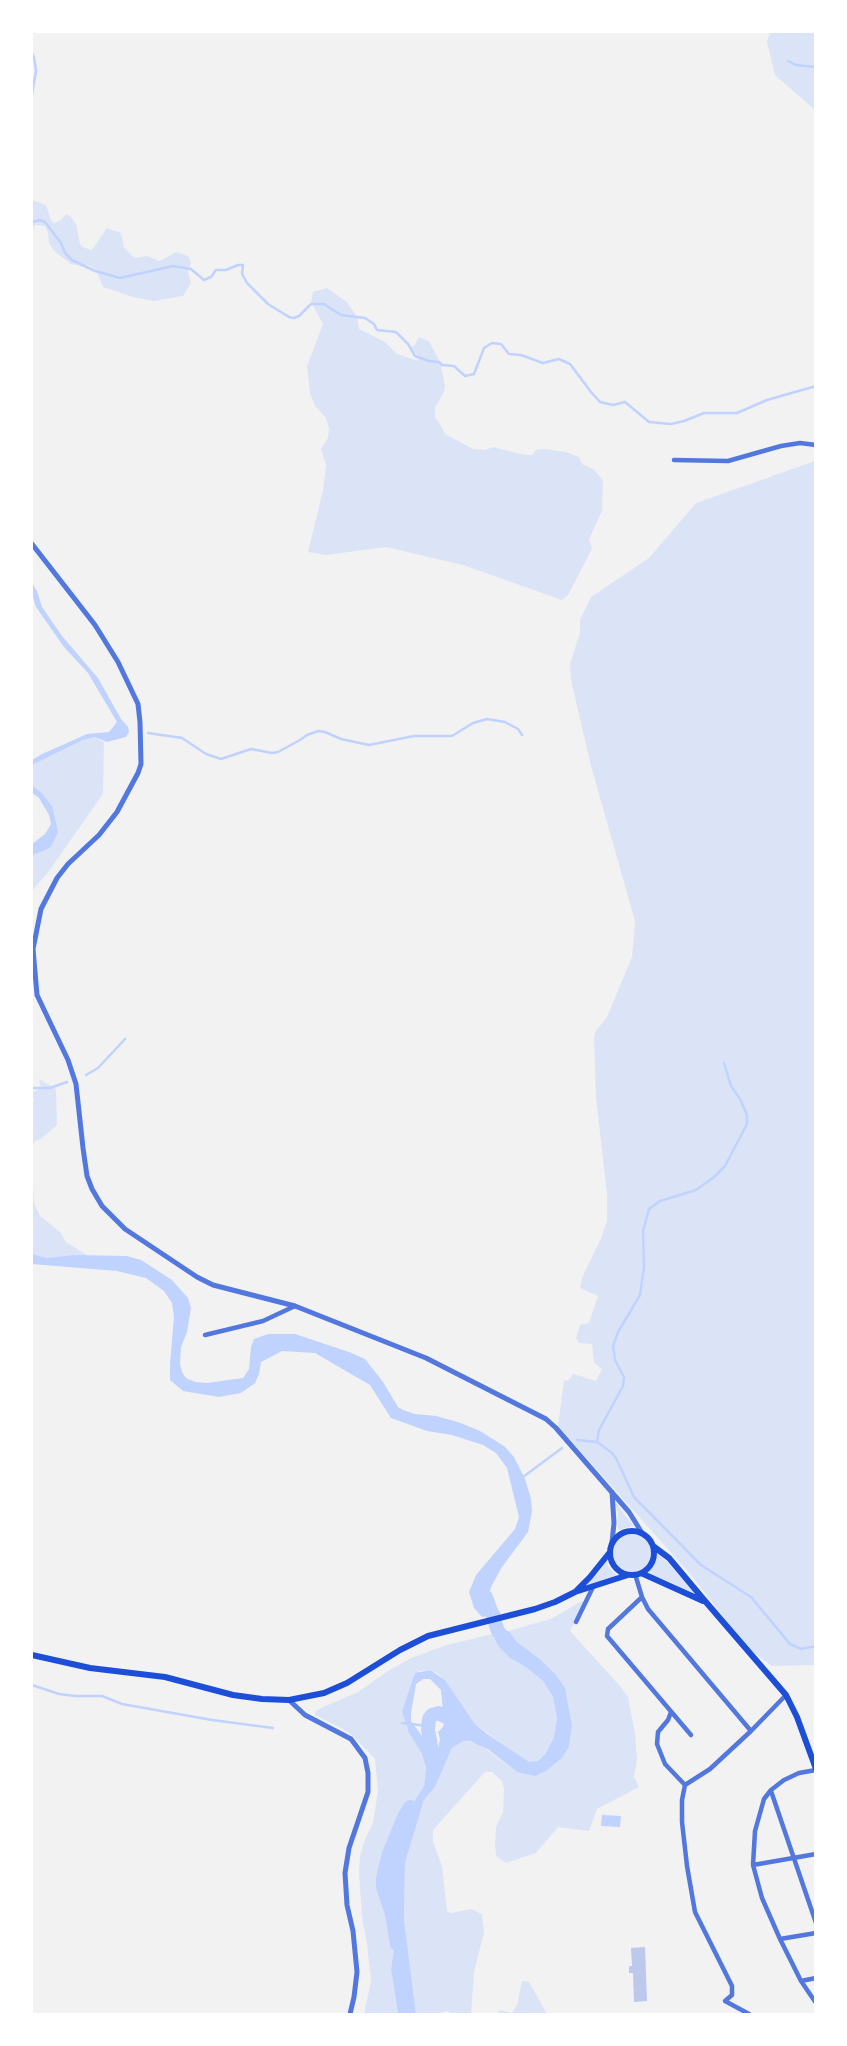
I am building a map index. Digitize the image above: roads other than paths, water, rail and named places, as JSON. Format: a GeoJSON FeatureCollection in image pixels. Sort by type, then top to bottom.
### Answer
{"type":"FeatureCollection","features":[{"type":"Feature","properties":{"kind":"main road"},"geometry":{"type":"LineString","coordinates":[[575,1592],[610,1552],[616,1537],[629,1531],[642,1533],[669,1558],[786,1695],[816,1769]]}},
{"type":"Feature","properties":{"kind":"main road"},"geometry":{"type":"LineString","coordinates":[[32,1654],[90,1668],[165,1677],[233,1695],[289,1700],[324,1693],[347,1684],[400,1650],[428,1636],[514,1615],[555,1602],[575,1592],[635,1574],[649,1566],[653,1560],[653,1546]]}},
{"type":"Feature","properties":{"kind":"main road"},"geometry":{"type":"LineString","coordinates":[[610,1552],[616,1569],[705,1601]]}},
{"type":"Feature","properties":{"kind":"street"},"geometry":{"type":"LineString","coordinates":[[674,460],[728,461],[781,446],[800,443],[816,445]]}},
{"type":"Feature","properties":{"kind":"street"},"geometry":{"type":"LineString","coordinates":[[32,544],[94,625],[118,663],[138,704],[140,722],[141,764],[138,773],[117,812],[99,835],[57,878],[41,909],[33,949],[37,995],[68,1060],[76,1084],[86,1167],[92,1189],[102,1206],[125,1229],[213,1285],[295,1306],[426,1358],[546,1419],[629,1512],[642,1533]]}},
{"type":"Feature","properties":{"kind":"street"},"geometry":{"type":"LineString","coordinates":[[205,1335],[263,1321],[295,1306]]}},
{"type":"Feature","properties":{"kind":"street"},"geometry":{"type":"LineString","coordinates":[[612,1492],[612,1542]]}},
{"type":"Feature","properties":{"kind":"street"},"geometry":{"type":"LineString","coordinates":[[635,1574],[648,1609],[751,1731]]}},
{"type":"Feature","properties":{"kind":"street"},"geometry":{"type":"LineString","coordinates":[[576,1622],[594,1586]]}},
{"type":"Feature","properties":{"kind":"street"},"geometry":{"type":"LineString","coordinates":[[642,1597],[606,1632],[607,1636],[691,1735]]}},
{"type":"Feature","properties":{"kind":"street"},"geometry":{"type":"LineString","coordinates":[[749,2014],[725,2001],[732,1995],[732,1986],[695,1912],[687,1866],[682,1800],[685,1785],[710,1769],[786,1695]]}},
{"type":"Feature","properties":{"kind":"street"},"geometry":{"type":"LineString","coordinates":[[289,1700],[305,1715],[351,1740],[365,1758],[369,1773],[368,1792],[349,1848],[345,1873],[357,1972],[349,2014]]}},
{"type":"Feature","properties":{"kind":"street"},"geometry":{"type":"LineString","coordinates":[[671,1711],[659,1732],[657,1744],[666,1764],[685,1785]]}},
{"type":"Feature","properties":{"kind":"street"},"geometry":{"type":"LineString","coordinates":[[816,1769],[784,1780],[764,1799],[754,1831],[753,1865],[762,1898],[780,1939],[816,2003]]}},
{"type":"Feature","properties":{"kind":"street"},"geometry":{"type":"LineString","coordinates":[[771,1790],[816,1923]]}},
{"type":"Feature","properties":{"kind":"street"},"geometry":{"type":"LineString","coordinates":[[753,1865],[816,1854]]}},
{"type":"Feature","properties":{"kind":"street"},"geometry":{"type":"LineString","coordinates":[[780,1939],[816,1933]]}},
{"type":"Feature","properties":{"kind":"street"},"geometry":{"type":"LineString","coordinates":[[802,1981],[816,1978]]}},
{"type":"Feature","properties":{"kind":"water"},"geometry":{"type":"Polygon","coordinates":[[[32,583],[42,607],[62,636],[98,678],[129,732],[126,737],[107,742],[95,737],[83,740],[32,765],[32,760],[42,754],[87,734],[109,732],[117,722],[88,673],[64,647],[36,607],[32,583]]]}},
{"type":"Feature","properties":{"kind":"water"},"geometry":{"type":"Polygon","coordinates":[[[32,785],[52,806],[58,832],[51,847],[32,855],[32,844],[45,834],[51,824],[39,798],[32,793],[32,785]]]}},
{"type":"Feature","properties":{"kind":"water"},"geometry":{"type":"Polygon","coordinates":[[[32,1254],[47,1258],[75,1255],[127,1256],[141,1260],[172,1280],[188,1298],[191,1308],[181,1347],[180,1364],[186,1378],[195,1382],[243,1378],[249,1369],[254,1339],[268,1334],[295,1334],[365,1359],[398,1407],[403,1410],[458,1422],[480,1431],[504,1446],[514,1457],[525,1479],[532,1511],[528,1532],[491,1587],[489,1596],[501,1614],[482,1617],[474,1608],[469,1592],[476,1575],[515,1529],[519,1517],[507,1468],[496,1453],[483,1445],[452,1435],[427,1431],[391,1418],[370,1385],[315,1353],[282,1351],[261,1362],[255,1383],[241,1393],[219,1397],[183,1391],[170,1380],[174,1317],[172,1303],[164,1291],[146,1278],[117,1271],[32,1264],[32,1254]]]}},
{"type":"Feature","properties":{"kind":"water"},"geometry":{"type":"Polygon","coordinates":[[[509,1631],[517,1642],[556,1675],[565,1688],[572,1726],[569,1747],[562,1758],[535,1776],[517,1772],[489,1750],[470,1741],[463,1741],[452,1748],[435,1787],[424,1800],[405,1863],[404,1919],[416,2014],[398,2014],[391,1969],[395,1943],[394,1917],[386,1891],[403,1818],[424,1786],[426,1767],[421,1752],[409,1733],[402,1711],[415,1673],[430,1670],[445,1680],[475,1724],[529,1762],[538,1761],[546,1753],[554,1737],[557,1718],[553,1697],[543,1681],[499,1647],[492,1634],[509,1631]],[[423,1679],[416,1684],[411,1721],[433,1751],[438,1749],[438,1732],[444,1723],[441,1690],[430,1679],[423,1679]]]}},
{"type":"Feature","properties":{"kind":"water"},"geometry":{"type":"Polygon","coordinates":[[[602,1815],[621,1816],[620,1827],[601,1826],[602,1815]]]}},
{"type":"Feature","properties":{"kind":"waterway"},"geometry":{"type":"LineString","coordinates":[[32,53],[36,71],[32,94]]}},
{"type":"Feature","properties":{"kind":"waterway"},"geometry":{"type":"LineString","coordinates":[[788,61],[796,65],[816,67]]}},
{"type":"Feature","properties":{"kind":"waterway"},"geometry":{"type":"LineString","coordinates":[[32,222],[45,222],[72,260],[95,271],[120,278],[173,266],[191,269],[204,280],[211,277],[216,270],[243,265],[242,274],[247,283],[268,304],[289,317],[299,316],[311,304],[324,304],[341,315],[365,318],[374,324],[377,330],[396,332],[415,356],[454,366],[465,376],[474,374],[484,348],[492,343],[501,344],[509,354],[521,355],[543,363],[559,359],[570,364],[600,402],[613,405],[625,402],[649,422],[671,424],[704,413],[737,413],[767,400],[816,386]]}},
{"type":"Feature","properties":{"kind":"waterway"},"geometry":{"type":"LineString","coordinates":[[148,733],[182,738],[206,754],[221,759],[251,749],[278,752],[318,731],[369,745],[414,736],[452,736],[473,723],[487,719],[505,722],[518,729],[522,735]]}},
{"type":"Feature","properties":{"kind":"waterway"},"geometry":{"type":"LineString","coordinates":[[86,1075],[98,1068],[125,1039]]}},
{"type":"Feature","properties":{"kind":"waterway"},"geometry":{"type":"LineString","coordinates":[[597,1442],[599,1430],[623,1386],[624,1377],[615,1360],[613,1346],[618,1332],[640,1295],[644,1267],[643,1231],[649,1209],[660,1201],[696,1190],[714,1177],[725,1166],[747,1124],[747,1115],[731,1086],[724,1063]]}},
{"type":"Feature","properties":{"kind":"waterway"},"geometry":{"type":"LineString","coordinates":[[32,1088],[50,1088],[67,1082]]}},
{"type":"Feature","properties":{"kind":"waterway"},"geometry":{"type":"LineString","coordinates":[[577,1440],[597,1442],[611,1452],[634,1497],[701,1565],[751,1597],[790,1644],[801,1649],[816,1646]]}},
{"type":"Feature","properties":{"kind":"waterway"},"geometry":{"type":"LineString","coordinates":[[523,1477],[562,1448]]}},
{"type":"Feature","properties":{"kind":"waterway"},"geometry":{"type":"LineString","coordinates":[[486,1597],[498,1631],[511,1647]]}},
{"type":"Feature","properties":{"kind":"waterway"},"geometry":{"type":"LineString","coordinates":[[32,1685],[59,1694],[102,1696],[122,1704],[273,1728]]}},
{"type":"Feature","properties":{"kind":"waterway"},"geometry":{"type":"LineString","coordinates":[[435,1767],[428,1730],[429,1719],[439,1713],[456,1723]]}},
{"type":"Feature","properties":{"kind":"waterway"},"geometry":{"type":"LineString","coordinates":[[402,1723],[428,1726]]}},
{"type":"Feature","properties":{"kind":"waterway"},"geometry":{"type":"LineString","coordinates":[[397,1944],[383,1878],[389,1854],[410,1807]]}}]}
